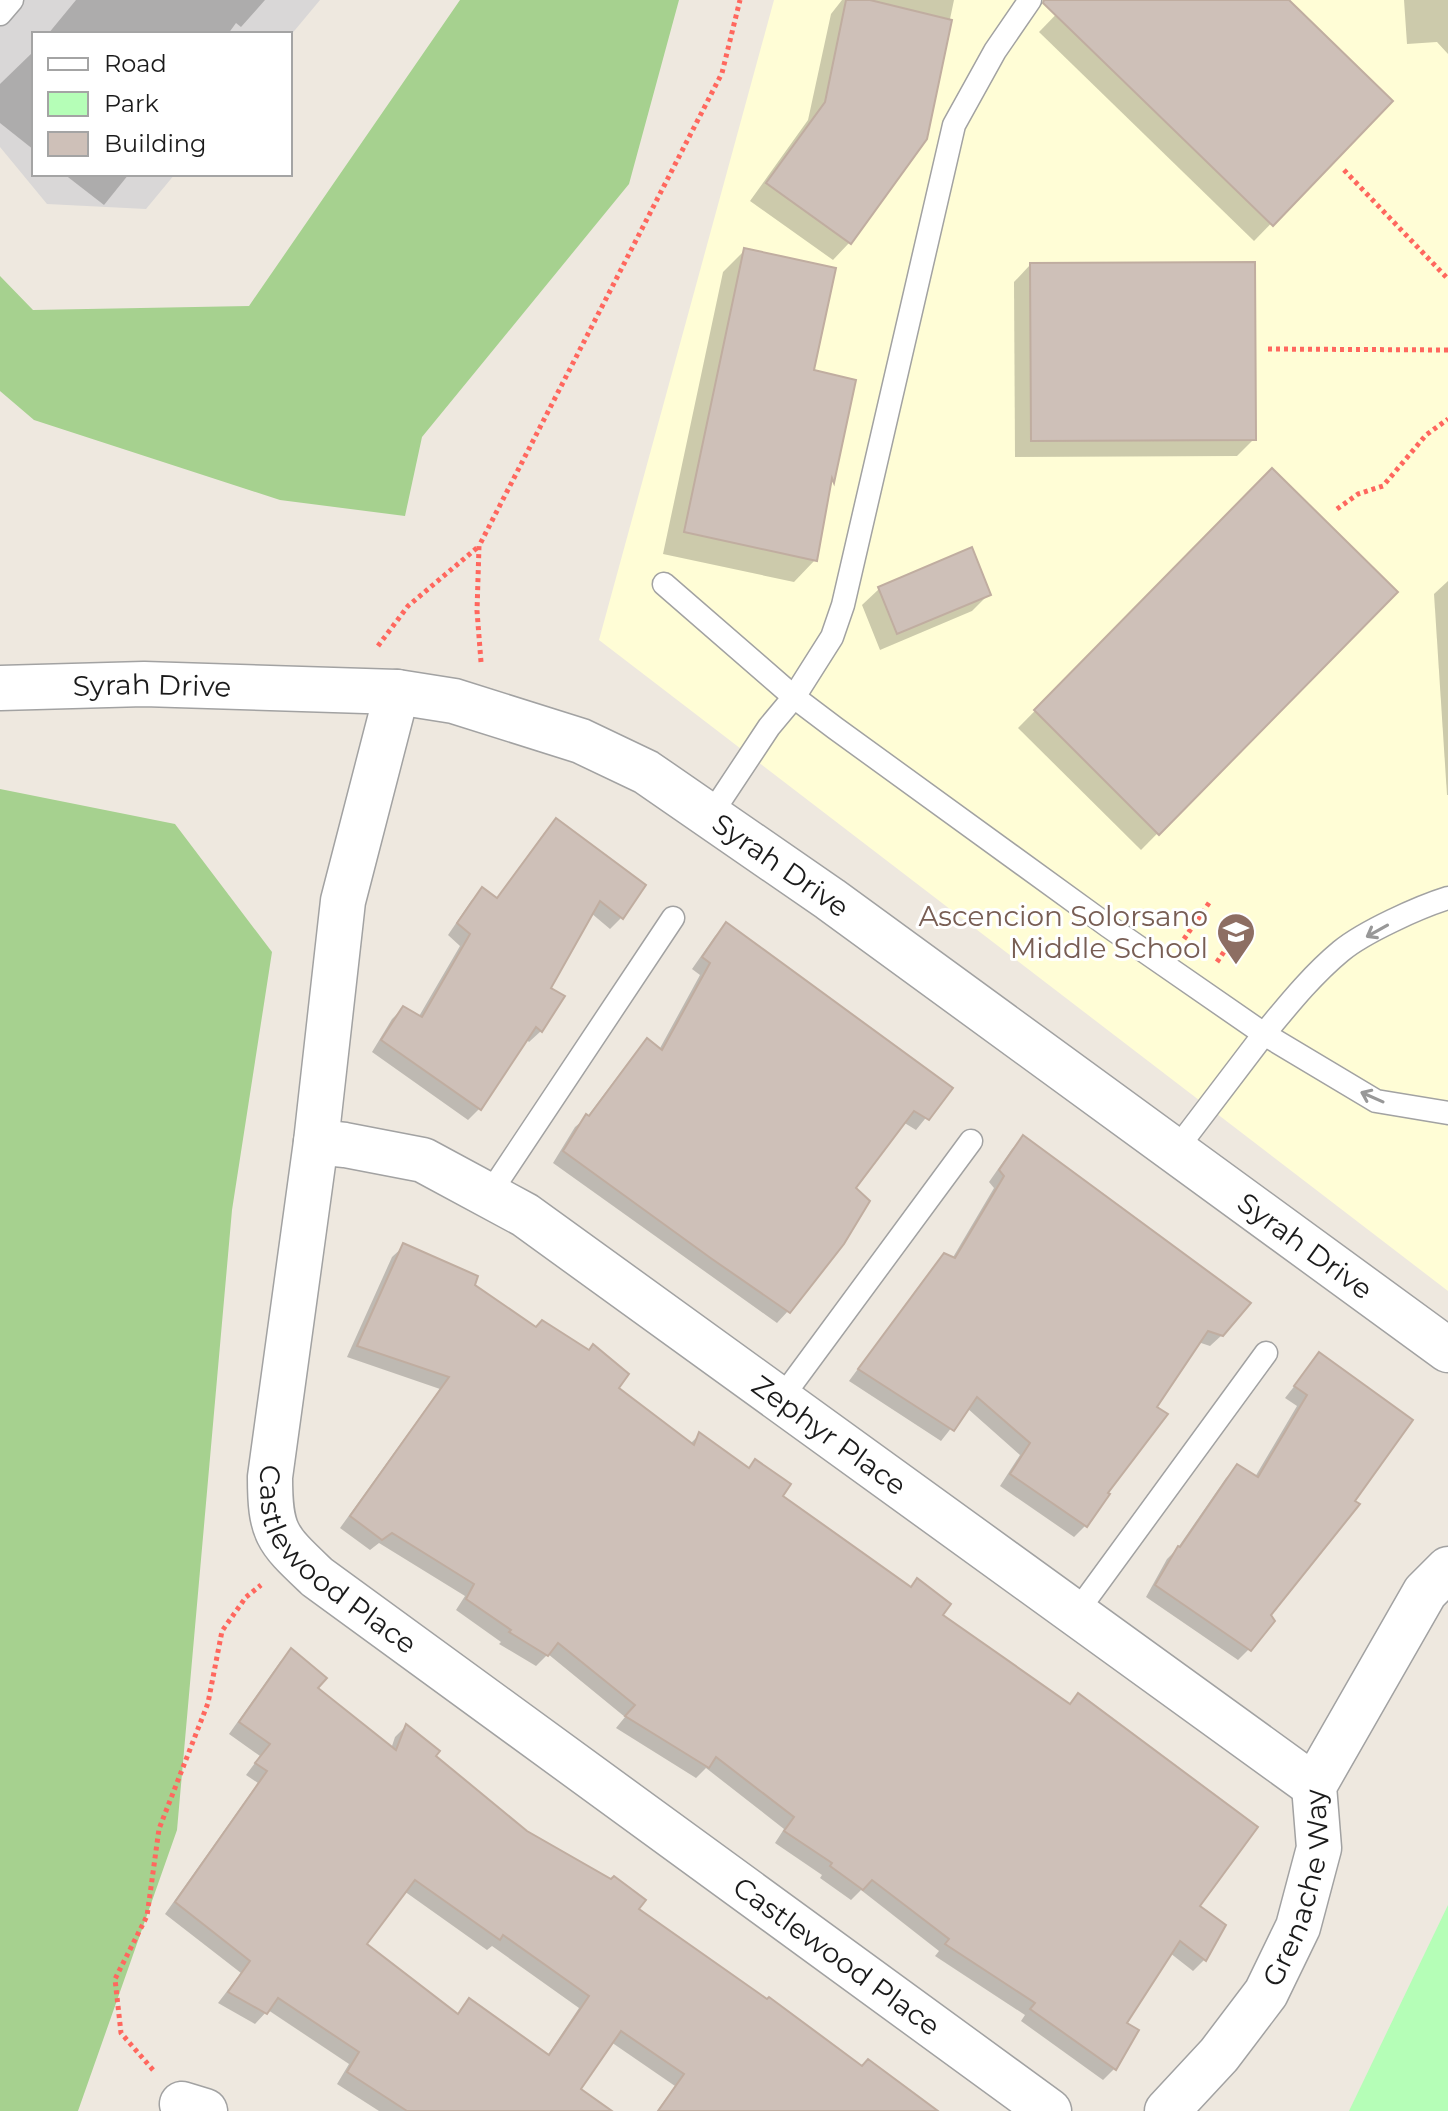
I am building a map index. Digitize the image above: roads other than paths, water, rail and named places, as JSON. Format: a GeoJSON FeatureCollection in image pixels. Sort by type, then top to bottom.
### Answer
{"type":"FeatureCollection","features":[{"type":"Feature","properties":{"kind":"street","name":"Syrah Drive"},"geometry":{"type":"LineString","coordinates":[[0,688],[144,684],[397,692],[454,701],[594,747],[646,772],[830,899],[1448,1350]]}},
{"type":"Feature","properties":{"kind":"street","name":"Castlewood Place"},"geometry":{"type":"LineString","coordinates":[[397,692],[343,901],[316,1142],[270,1477],[270,1514],[284,1546],[317,1577],[1049,2111]]}},
{"type":"Feature","properties":{"kind":"street","name":"Zephyr Place"},"geometry":{"type":"LineString","coordinates":[[316,1142],[423,1160],[525,1215],[1314,1786]]}},
{"type":"Feature","properties":{"kind":"street","name":"Grenache Way"},"geometry":{"type":"LineString","coordinates":[[1167,2111],[1219,2055],[1266,1993],[1298,1927],[1319,1848],[1314,1786],[1425,1592],[1448,1569]]}},
{"type":"Feature","properties":{"kind":"lane"},"geometry":{"type":"LineString","coordinates":[[0,14],[12,0]]}},
{"type":"Feature","properties":{"kind":"lane"},"geometry":{"type":"LineString","coordinates":[[710,816],[832,637],[843,605],[954,125],[995,51],[1030,0]]}},
{"type":"Feature","properties":{"kind":"lane"},"geometry":{"type":"LineString","coordinates":[[664,584],[794,697],[1013,857],[1264,1034],[1376,1101],[1448,1113]]}},
{"type":"Feature","properties":{"kind":"lane"},"geometry":{"type":"LineString","coordinates":[[1175,1151],[1264,1034],[1299,992],[1343,949],[1422,907],[1448,898]]}},
{"type":"Feature","properties":{"kind":"lane"},"geometry":{"type":"LineString","coordinates":[[488,1196],[673,918]]}},
{"type":"Feature","properties":{"kind":"lane"},"geometry":{"type":"LineString","coordinates":[[780,1400],[971,1141]]}},
{"type":"Feature","properties":{"kind":"lane"},"geometry":{"type":"LineString","coordinates":[[1076,1613],[1266,1353]]}},
{"type":"Feature","properties":{"kind":"place","name":"Ascencion Solorsano Middle School"},"geometry":{"type":"Point","coordinates":[1236,966]}}]}
